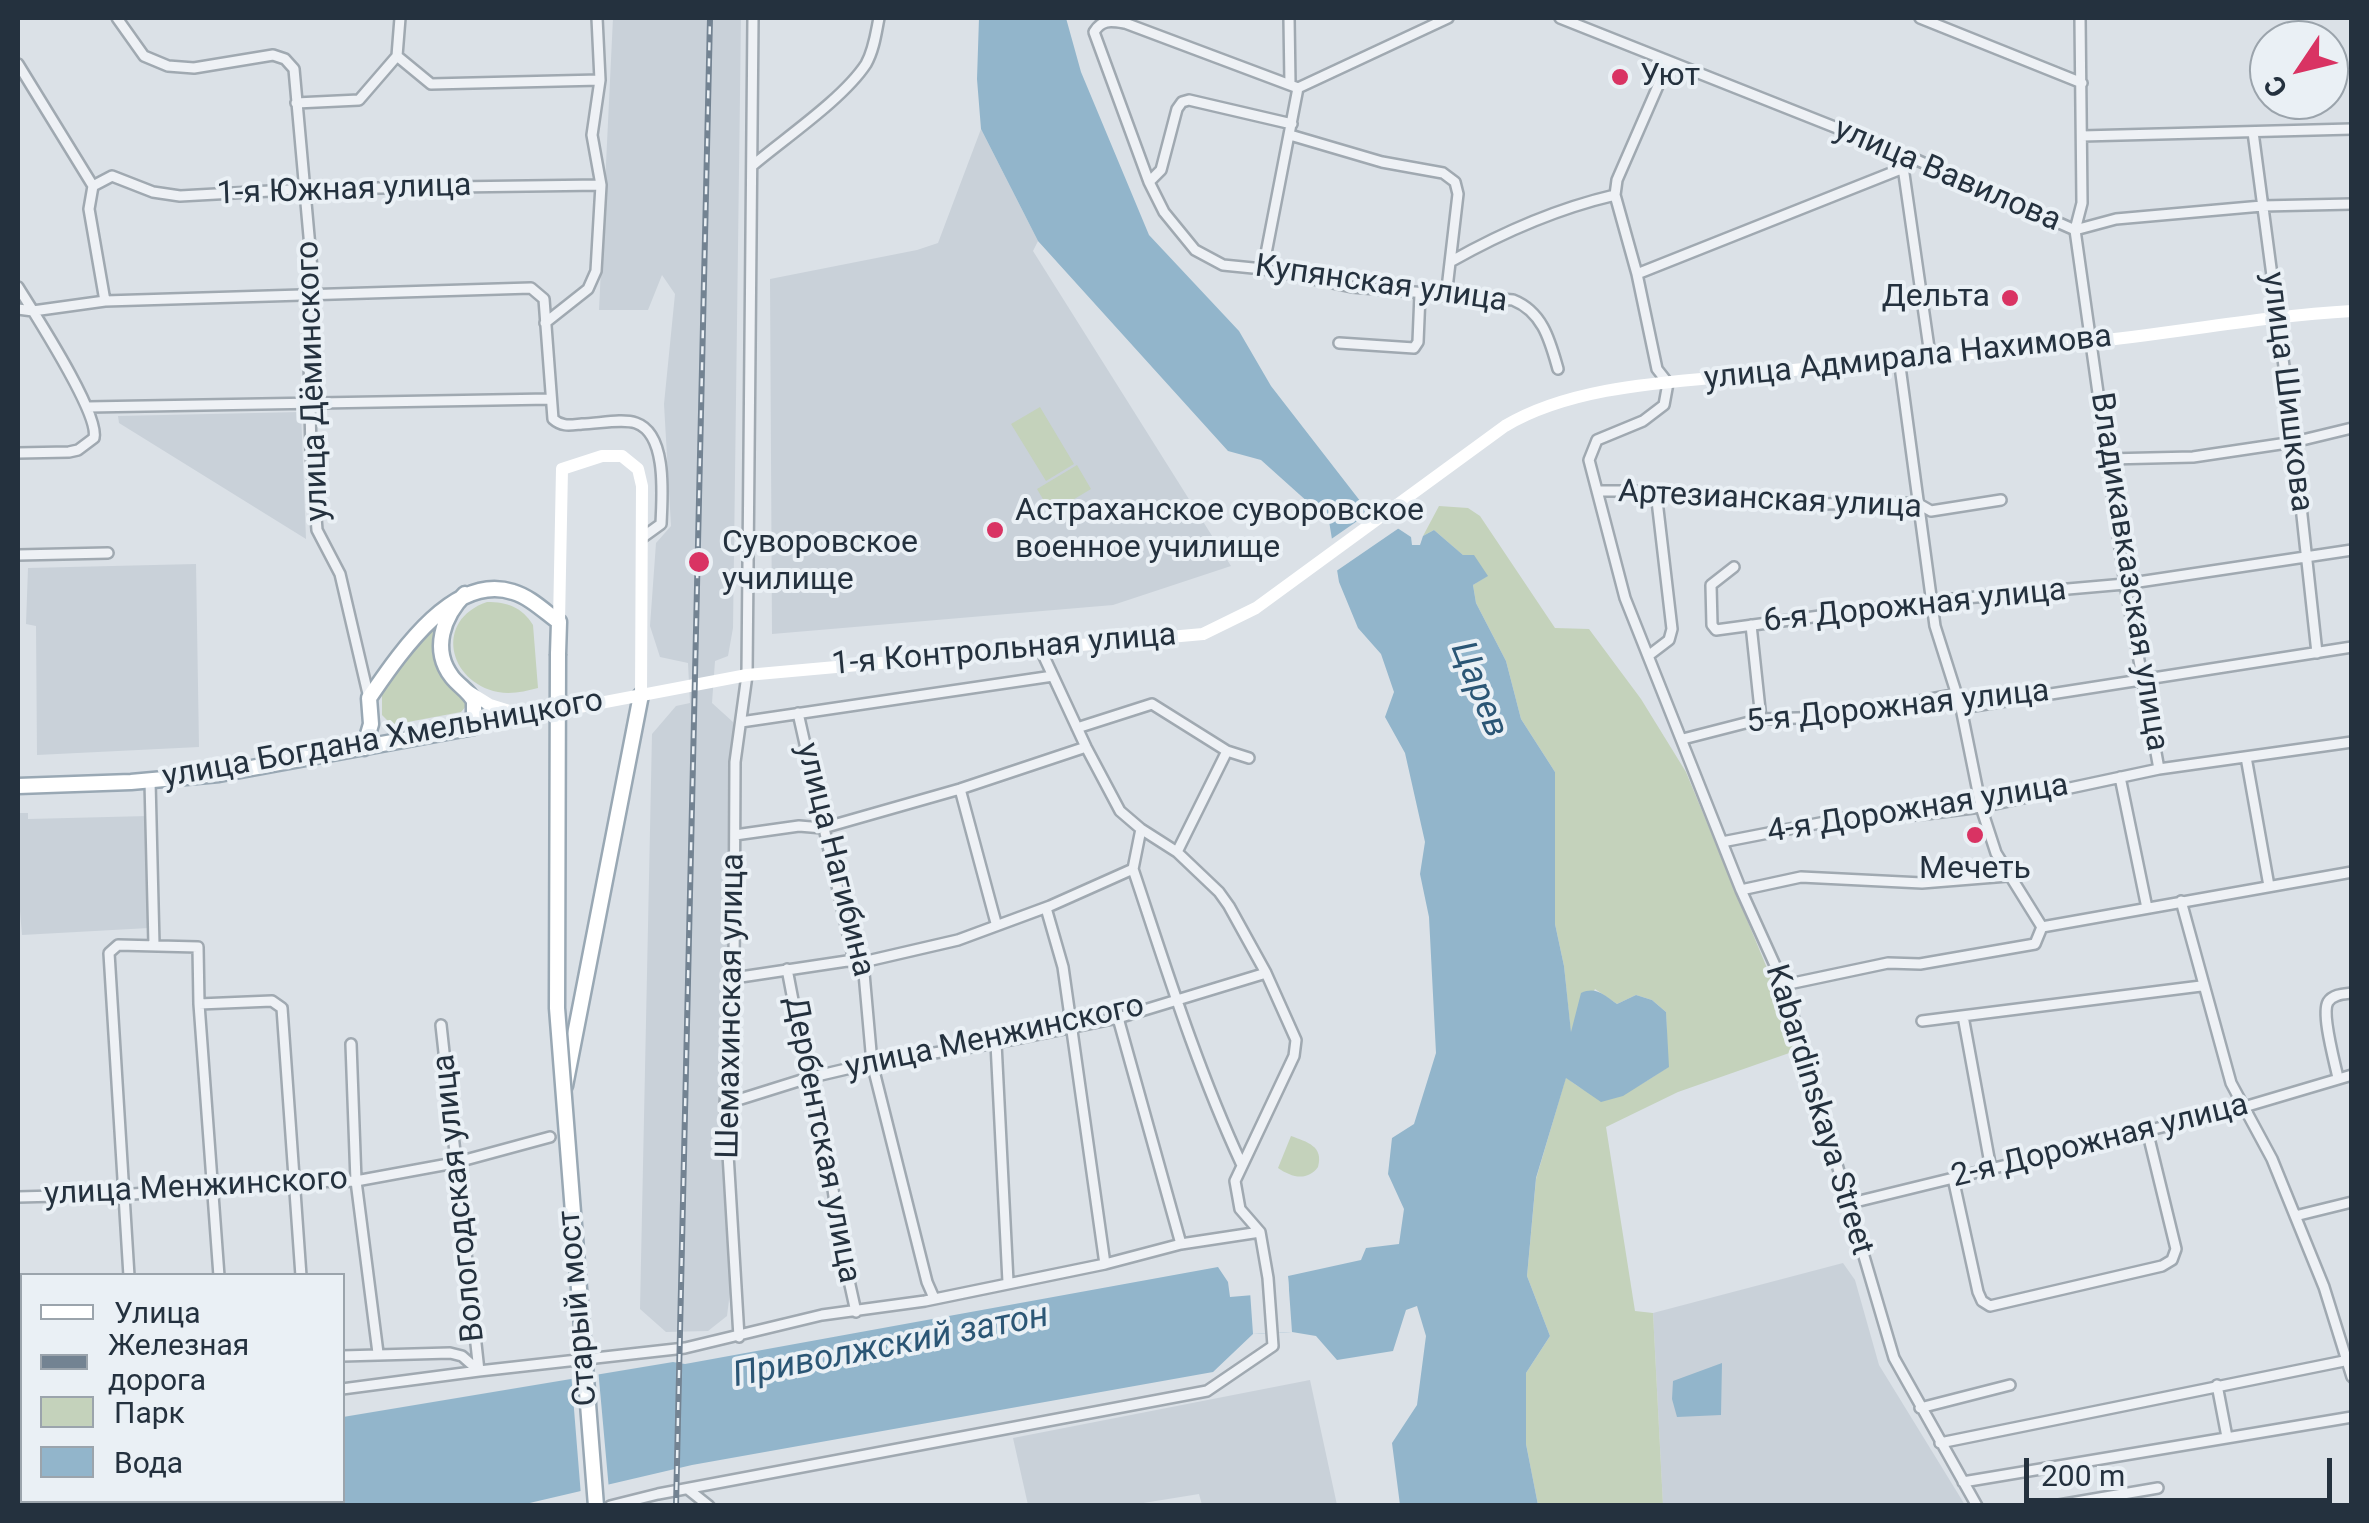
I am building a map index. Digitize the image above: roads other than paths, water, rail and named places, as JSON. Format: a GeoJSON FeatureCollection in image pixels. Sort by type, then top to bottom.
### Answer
{"type":"FeatureCollection","features":[{"type":"Feature","properties":{"kind":"main road","name":"улица Адмирала Нахимова"},"geometry":{"type":"LineString","coordinates":[[1256,608],[1505,426],[1547,404],[1668,383],[2092,341],[2276,315],[2352,310]]}},
{"type":"Feature","properties":{"kind":"main road"},"geometry":{"type":"LineString","coordinates":[[602,456],[622,456],[638,469],[642,486],[640,695],[562,1111],[555,933],[562,469],[602,456]]}},
{"type":"Feature","properties":{"kind":"main road"},"geometry":{"type":"LineString","coordinates":[[364,748],[371,724],[369,698],[422,630],[465,594],[488,588],[516,592],[559,622]]}},
{"type":"Feature","properties":{"kind":"main road"},"geometry":{"type":"LineString","coordinates":[[465,594],[448,615],[441,640],[441,654],[452,676],[469,692],[502,710],[530,716]]}},
{"type":"Feature","properties":{"kind":"main road","name":"1-я Контрольная улица"},"geometry":{"type":"LineString","coordinates":[[747,675],[1203,634],[1256,608]]}},
{"type":"Feature","properties":{"kind":"main road","name":"улица Богдана Хмельницкого"},"geometry":{"type":"LineString","coordinates":[[18,786],[220,774],[747,675]]}},
{"type":"Feature","properties":{"kind":"main road"},"geometry":{"type":"LineString","coordinates":[[469,692],[476,706],[474,727]]}},
{"type":"Feature","properties":{"kind":"main road","name":"Старый мост"},"geometry":{"type":"LineString","coordinates":[[562,1111],[596,1506]]}},
{"type":"Feature","properties":{"kind":"street","name":"улица Дёминского"},"geometry":{"type":"LineString","coordinates":[[116,18],[144,56],[168,66],[194,68],[273,55],[286,59],[294,69],[314,292],[308,309],[317,530],[340,574],[369,698]]}},
{"type":"Feature","properties":{"kind":"street"},"geometry":{"type":"LineString","coordinates":[[296,103],[359,100],[396,56],[400,18]]}},
{"type":"Feature","properties":{"kind":"street"},"geometry":{"type":"LineString","coordinates":[[546,323],[594,280],[601,185],[592,135],[600,80],[597,18]]}},
{"type":"Feature","properties":{"kind":"street","name":"Шемахинская улица"},"geometry":{"type":"LineString","coordinates":[[738,1337],[726,1104],[734,978],[735,762],[747,675],[753,18]]}},
{"type":"Feature","properties":{"kind":"street"},"geometry":{"type":"LineString","coordinates":[[752,166],[861,70],[870,54],[878,18]]}},
{"type":"Feature","properties":{"kind":"street"},"geometry":{"type":"LineString","coordinates":[[1263,268],[1291,129],[1294,86],[1290,18]]}},
{"type":"Feature","properties":{"kind":"street"},"geometry":{"type":"LineString","coordinates":[[1446,297],[1458,194],[1455,182],[1442,173],[1382,162],[1291,129],[1189,100],[1176,109],[1161,170],[1150,182],[1094,32],[1109,20],[1151,30],[1294,86],[1448,18]]}},
{"type":"Feature","properties":{"kind":"street","name":"улица Вавилова"},"geometry":{"type":"LineString","coordinates":[[1560,18],[1910,156],[2075,230],[2116,219],[2262,206],[2352,204]]}},
{"type":"Feature","properties":{"kind":"street"},"geometry":{"type":"LineString","coordinates":[[1920,18],[2082,83]]}},
{"type":"Feature","properties":{"kind":"street","name":"Владикавказская улица"},"geometry":{"type":"LineString","coordinates":[[2080,18],[2082,203],[2075,230],[2125,584],[2159,769]]}},
{"type":"Feature","properties":{"kind":"street"},"geometry":{"type":"LineString","coordinates":[[396,56],[431,84],[600,80]]}},
{"type":"Feature","properties":{"kind":"street"},"geometry":{"type":"LineString","coordinates":[[1668,63],[1614,195],[1637,274],[1657,369],[1668,383]]}},
{"type":"Feature","properties":{"kind":"street"},"geometry":{"type":"LineString","coordinates":[[18,64],[93,186],[89,209],[104,301]]}},
{"type":"Feature","properties":{"kind":"street"},"geometry":{"type":"LineString","coordinates":[[2082,136],[2352,129]]}},
{"type":"Feature","properties":{"kind":"street","name":"улица Шишкова"},"geometry":{"type":"LineString","coordinates":[[2253,132],[2317,653]]}},
{"type":"Feature","properties":{"kind":"street"},"geometry":{"type":"LineString","coordinates":[[1637,274],[1900,169],[1910,156]]}},
{"type":"Feature","properties":{"kind":"street"},"geometry":{"type":"LineString","coordinates":[[1900,169],[1930,355]]}},
{"type":"Feature","properties":{"kind":"street","name":"1-я Южная улица"},"geometry":{"type":"LineString","coordinates":[[93,186],[112,176],[153,192],[180,196],[306,189],[601,185]]}},
{"type":"Feature","properties":{"kind":"street","name":"Купянская улица"},"geometry":{"type":"LineString","coordinates":[[1150,182],[1164,212],[1195,250],[1223,265],[1263,268],[1352,287],[1513,300],[1522,304],[1541,322],[1558,370]]}},
{"type":"Feature","properties":{"kind":"street"},"geometry":{"type":"LineString","coordinates":[[1450,262],[1495,236],[1568,206],[1614,195]]}},
{"type":"Feature","properties":{"kind":"street"},"geometry":{"type":"LineString","coordinates":[[18,287],[88,407],[96,429],[94,438],[78,450],[18,452]]}},
{"type":"Feature","properties":{"kind":"street"},"geometry":{"type":"LineString","coordinates":[[18,309],[33,312],[104,301],[314,292],[531,288],[544,299],[551,416],[560,424],[634,422],[652,438],[662,477],[661,524],[643,537]]}},
{"type":"Feature","properties":{"kind":"street"},"geometry":{"type":"LineString","coordinates":[[1339,343],[1414,348],[1418,342],[1420,294]]}},
{"type":"Feature","properties":{"kind":"street"},"geometry":{"type":"LineString","coordinates":[[1900,360],[1935,626],[1996,853],[2042,927]]}},
{"type":"Feature","properties":{"kind":"street","name":"Kabardinskaya Street"},"geometry":{"type":"LineString","coordinates":[[1668,383],[1664,406],[1654,415],[1592,445],[1589,460],[1625,598],[1741,890],[1784,986],[1894,1358],[1977,1506]]}},
{"type":"Feature","properties":{"kind":"street"},"geometry":{"type":"LineString","coordinates":[[88,407],[550,399]]}},
{"type":"Feature","properties":{"kind":"street"},"geometry":{"type":"LineString","coordinates":[[2108,459],[2181,458],[2294,442],[2352,428]]}},
{"type":"Feature","properties":{"kind":"street","name":"Артезианская улица"},"geometry":{"type":"LineString","coordinates":[[1597,491],[1810,504],[1918,503],[1931,511],[2001,500]]}},
{"type":"Feature","properties":{"kind":"street"},"geometry":{"type":"LineString","coordinates":[[1648,656],[1670,638],[1672,628],[1656,492]]}},
{"type":"Feature","properties":{"kind":"street","name":"6-я Дорожная улица"},"geometry":{"type":"LineString","coordinates":[[1734,568],[1712,586],[1712,625],[1716,630],[1931,601],[2125,584],[2352,550]]}},
{"type":"Feature","properties":{"kind":"street"},"geometry":{"type":"LineString","coordinates":[[18,555],[108,554]]}},
{"type":"Feature","properties":{"kind":"street"},"geometry":{"type":"LineString","coordinates":[[1751,625],[1761,719]]}},
{"type":"Feature","properties":{"kind":"street","name":"5-я Дорожная улица"},"geometry":{"type":"LineString","coordinates":[[1683,738],[1761,719],[1833,718],[1946,696],[1960,708],[2352,647]]}},
{"type":"Feature","properties":{"kind":"street"},"geometry":{"type":"LineString","coordinates":[[610,1506],[1207,1391],[1273,1346],[1260,1232],[1236,1200],[1235,1181],[1296,1052],[1296,1040],[1266,973],[1219,892],[1177,852],[1120,811],[1040,648]]}},
{"type":"Feature","properties":{"kind":"street"},"geometry":{"type":"LineString","coordinates":[[742,722],[1053,676]]}},
{"type":"Feature","properties":{"kind":"street"},"geometry":{"type":"LineString","coordinates":[[1077,728],[1152,704],[1227,751],[1249,758]]}},
{"type":"Feature","properties":{"kind":"street","name":"улица Нагибина"},"geometry":{"type":"LineString","coordinates":[[798,713],[852,952],[862,962],[872,1063],[934,1298]]}},
{"type":"Feature","properties":{"kind":"street","name":"4-я Дорожная улица"},"geometry":{"type":"LineString","coordinates":[[1722,842],[1856,816],[1918,815],[1981,807],[2159,769],[2352,742]]}},
{"type":"Feature","properties":{"kind":"street"},"geometry":{"type":"LineString","coordinates":[[735,835],[799,826],[823,828],[960,789],[1086,747]]}},
{"type":"Feature","properties":{"kind":"street"},"geometry":{"type":"LineString","coordinates":[[1177,852],[1227,751]]}},
{"type":"Feature","properties":{"kind":"street"},"geometry":{"type":"LineString","coordinates":[[2246,757],[2269,886]]}},
{"type":"Feature","properties":{"kind":"street"},"geometry":{"type":"LineString","coordinates":[[2120,777],[2147,908]]}},
{"type":"Feature","properties":{"kind":"street"},"geometry":{"type":"LineString","coordinates":[[150,781],[154,944]]}},
{"type":"Feature","properties":{"kind":"street"},"geometry":{"type":"LineString","coordinates":[[960,789],[996,924]]}},
{"type":"Feature","properties":{"kind":"street"},"geometry":{"type":"LineString","coordinates":[[1141,829],[1132,869],[1222,1121],[1242,1162]]}},
{"type":"Feature","properties":{"kind":"street"},"geometry":{"type":"LineString","coordinates":[[734,978],[847,960],[862,962],[958,940],[1046,908],[1132,869]]}},
{"type":"Feature","properties":{"kind":"street"},"geometry":{"type":"LineString","coordinates":[[2042,927],[2352,872]]}},
{"type":"Feature","properties":{"kind":"street"},"geometry":{"type":"LineString","coordinates":[[1741,890],[1802,878],[1922,883],[2008,876]]}},
{"type":"Feature","properties":{"kind":"street"},"geometry":{"type":"LineString","coordinates":[[2180,901],[2231,1083],[2272,1159],[2324,1287],[2352,1377]]}},
{"type":"Feature","properties":{"kind":"street"},"geometry":{"type":"LineString","coordinates":[[1046,908],[1063,967],[1105,1264]]}},
{"type":"Feature","properties":{"kind":"street"},"geometry":{"type":"LineString","coordinates":[[1784,986],[1888,963],[1920,964],[2035,944],[2042,927]]}},
{"type":"Feature","properties":{"kind":"street"},"geometry":{"type":"LineString","coordinates":[[129,1273],[109,953],[112,948],[154,944],[198,946],[220,1273]]}},
{"type":"Feature","properties":{"kind":"street","name":"Дербентская улица"},"geometry":{"type":"LineString","coordinates":[[787,969],[856,1312]]}},
{"type":"Feature","properties":{"kind":"street","name":"улица Менжинского"},"geometry":{"type":"LineString","coordinates":[[726,1104],[872,1063],[1118,1018],[1266,973]]}},
{"type":"Feature","properties":{"kind":"street"},"geometry":{"type":"LineString","coordinates":[[1922,1021],[2202,986]]}},
{"type":"Feature","properties":{"kind":"street"},"geometry":{"type":"LineString","coordinates":[[2338,1078],[2327,1002],[2333,996],[2352,993]]}},
{"type":"Feature","properties":{"kind":"street"},"geometry":{"type":"LineString","coordinates":[[199,1004],[280,1004],[284,1013],[301,1273]]}},
{"type":"Feature","properties":{"kind":"street"},"geometry":{"type":"LineString","coordinates":[[1963,1016],[1991,1169]]}},
{"type":"Feature","properties":{"kind":"street"},"geometry":{"type":"LineString","coordinates":[[1118,1018],[1181,1244]]}},
{"type":"Feature","properties":{"kind":"street","name":"Вологодская улица"},"geometry":{"type":"LineString","coordinates":[[441,1024],[478,1370]]}},
{"type":"Feature","properties":{"kind":"street"},"geometry":{"type":"LineString","coordinates":[[996,1043],[1008,1282]]}},
{"type":"Feature","properties":{"kind":"street"},"geometry":{"type":"LineString","coordinates":[[351,1044],[356,1180],[378,1352]]}},
{"type":"Feature","properties":{"kind":"street","name":"2-я Дорожная улица"},"geometry":{"type":"LineString","coordinates":[[1847,1204],[2244,1106],[2352,1075]]}},
{"type":"Feature","properties":{"kind":"street"},"geometry":{"type":"LineString","coordinates":[[1953,1178],[1978,1292],[1990,1306],[2162,1266],[2172,1260],[2176,1248],[2148,1130]]}},
{"type":"Feature","properties":{"kind":"street","name":"улица Менжинского"},"geometry":{"type":"LineString","coordinates":[[18,1197],[356,1180],[454,1164],[550,1137]]}},
{"type":"Feature","properties":{"kind":"street"},"geometry":{"type":"LineString","coordinates":[[2295,1216],[2352,1202]]}},
{"type":"Feature","properties":{"kind":"street"},"geometry":{"type":"LineString","coordinates":[[345,1389],[685,1348],[822,1315],[934,1298],[1105,1264],[1181,1244],[1260,1232]]}},
{"type":"Feature","properties":{"kind":"street"},"geometry":{"type":"LineString","coordinates":[[345,1356],[450,1353],[462,1356],[478,1370]]}},
{"type":"Feature","properties":{"kind":"street"},"geometry":{"type":"LineString","coordinates":[[1940,1443],[2349,1360]]}},
{"type":"Feature","properties":{"kind":"street"},"geometry":{"type":"LineString","coordinates":[[2217,1384],[2227,1437]]}},
{"type":"Feature","properties":{"kind":"street"},"geometry":{"type":"LineString","coordinates":[[1920,1408],[2010,1385]]}},
{"type":"Feature","properties":{"kind":"street"},"geometry":{"type":"LineString","coordinates":[[1963,1482],[2352,1417]]}},
{"type":"Feature","properties":{"kind":"street"},"geometry":{"type":"LineString","coordinates":[[2053,1506],[2158,1488]]}},
{"type":"Feature","properties":{"kind":"street"},"geometry":{"type":"LineString","coordinates":[[690,1490],[709,1506]]}},
{"type":"Feature","properties":{"kind":"water"},"geometry":{"type":"Polygon","coordinates":[[[979,18],[1066,18],[1081,72],[1149,235],[1239,331],[1271,386],[1364,506],[1411,537],[1412,545],[1420,545],[1423,536],[1434,530],[1463,555],[1474,555],[1488,576],[1473,585],[1476,603],[1506,661],[1521,719],[1555,772],[1555,924],[1571,1032],[1581,993],[1586,991],[1600,992],[1617,1004],[1636,995],[1652,1000],[1666,1012],[1669,1067],[1623,1096],[1601,1102],[1566,1078],[1536,1178],[1527,1276],[1550,1336],[1526,1373],[1526,1444],[1538,1505],[1400,1505],[1392,1443],[1417,1405],[1426,1336],[1417,1306],[1406,1310],[1393,1351],[1337,1360],[1316,1336],[1292,1332],[1253,1334],[1213,1372],[692,1465],[521,1505],[18,1505],[18,1458],[20,1503],[345,1503],[345,1417],[673,1362],[685,1364],[1218,1267],[1228,1282],[1230,1297],[1289,1292],[1288,1276],[1361,1260],[1366,1248],[1399,1244],[1404,1209],[1388,1174],[1392,1138],[1414,1124],[1436,1053],[1429,917],[1420,874],[1425,842],[1405,753],[1385,717],[1394,692],[1381,654],[1358,628],[1339,582],[1329,521],[1261,460],[1228,451],[1038,241],[981,129],[977,79],[979,18]]]}},
{"type":"Feature","properties":{"kind":"water"},"geometry":{"type":"Polygon","coordinates":[[[1722,1363],[1721,1415],[1677,1417],[1673,1381],[1722,1363]]]}},
{"type":"Feature","properties":{"kind":"railway"},"geometry":{"type":"LineString","coordinates":[[676,1506],[710,18]]}},
{"type":"Feature","properties":{"kind":"place","name":"Уют"},"geometry":{"type":"Point","coordinates":[1620,77]}},
{"type":"Feature","properties":{"kind":"place","name":"Дельта"},"geometry":{"type":"Point","coordinates":[2010,298]}},
{"type":"Feature","properties":{"kind":"place","name":"Астраханское суворовское военное училище"},"geometry":{"type":"Point","coordinates":[995,530]}},
{"type":"Feature","properties":{"kind":"place","name":"Суворовское училище"},"geometry":{"type":"Point","coordinates":[699,562]}},
{"type":"Feature","properties":{"kind":"place","name":"Мечеть"},"geometry":{"type":"Point","coordinates":[1975,835]}},
{"type":"Feature","properties":{"kind":"water label","name":"Царев"},"geometry":{"type":"Point","coordinates":[1478,690]}},
{"type":"Feature","properties":{"kind":"water label","name":"Приволжский затон"},"geometry":{"type":"Point","coordinates":[891,1347]}}]}
